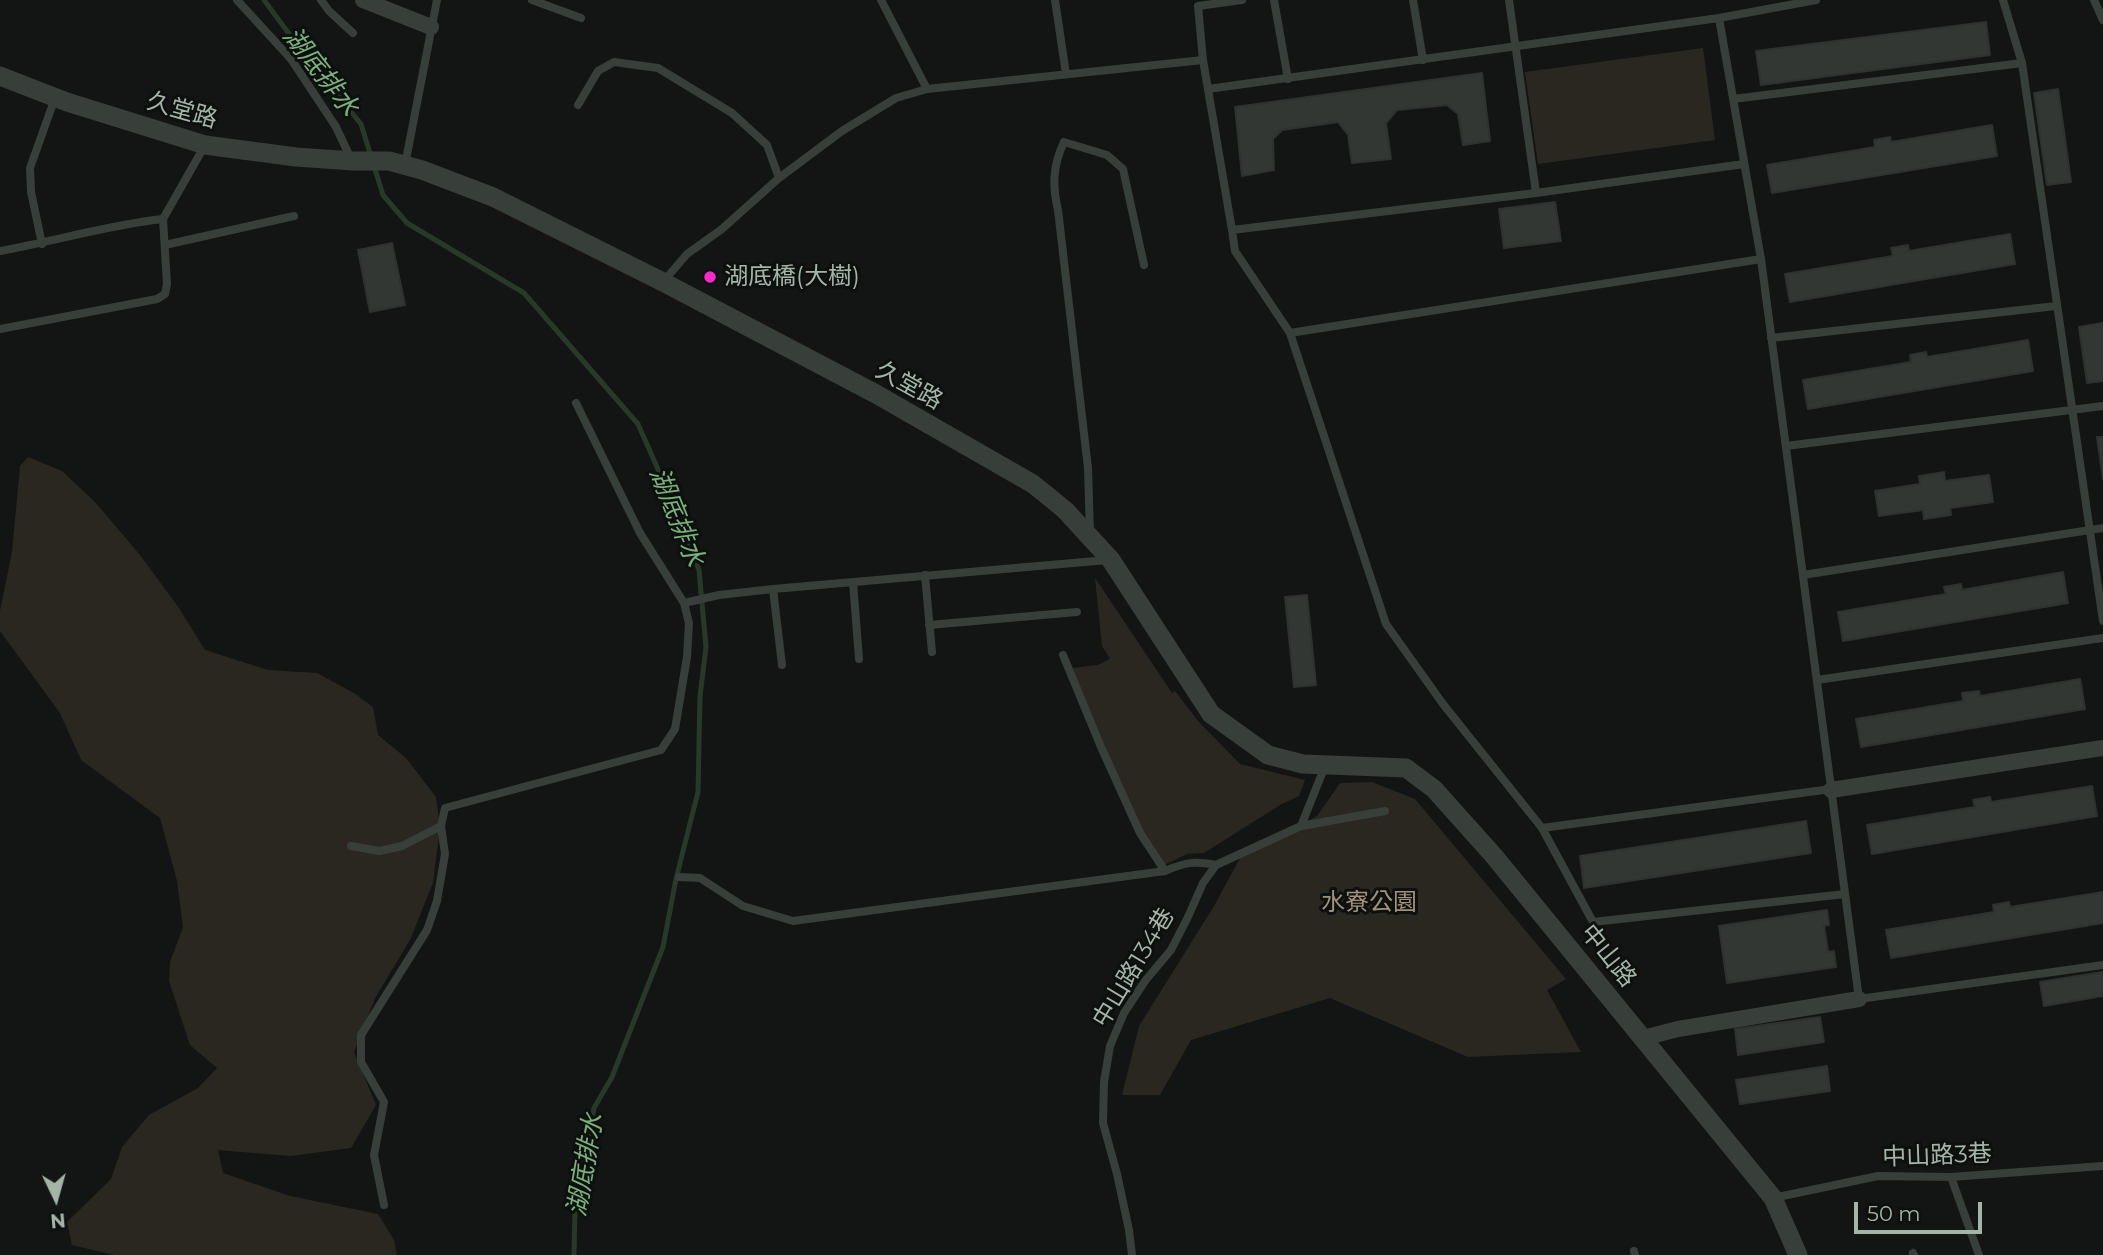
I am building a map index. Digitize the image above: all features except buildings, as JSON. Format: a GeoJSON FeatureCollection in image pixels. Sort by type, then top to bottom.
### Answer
{"type":"FeatureCollection","features":[{"type":"Feature","properties":{"kind":"street"},"geometry":{"type":"LineString","coordinates":[[363,0],[431,27]]}},
{"type":"Feature","properties":{"kind":"street","name":"久堂路"},"geometry":{"type":"LineString","coordinates":[[0,76],[56,98],[205,145],[264,154],[397,163],[494,197],[663,282],[876,394],[1033,484],[1065,510],[1111,560],[1210,715],[1268,755],[1303,764],[1326,763]]}},
{"type":"Feature","properties":{"kind":"street"},"geometry":{"type":"LineString","coordinates":[[1831,789],[2103,748]]}},
{"type":"Feature","properties":{"kind":"street","name":"中山路"},"geometry":{"type":"LineString","coordinates":[[1326,763],[1406,768],[1434,789],[1494,856],[1773,1198],[1798,1255]]}},
{"type":"Feature","properties":{"kind":"street"},"geometry":{"type":"LineString","coordinates":[[1643,1038],[1678,1029],[1859,999]]}},
{"type":"Feature","properties":{"kind":"lane"},"geometry":{"type":"LineString","coordinates":[[237,0],[290,59],[336,127],[355,161]]}},
{"type":"Feature","properties":{"kind":"lane"},"geometry":{"type":"LineString","coordinates":[[321,0],[353,33]]}},
{"type":"Feature","properties":{"kind":"lane"},"geometry":{"type":"LineString","coordinates":[[397,163],[438,0]]}},
{"type":"Feature","properties":{"kind":"lane"},"geometry":{"type":"LineString","coordinates":[[532,0],[581,18]]}},
{"type":"Feature","properties":{"kind":"lane"},"geometry":{"type":"LineString","coordinates":[[881,0],[927,89]]}},
{"type":"Feature","properties":{"kind":"lane"},"geometry":{"type":"LineString","coordinates":[[1055,0],[1066,74]]}},
{"type":"Feature","properties":{"kind":"lane"},"geometry":{"type":"LineString","coordinates":[[1242,0],[1198,6],[1203,60],[1235,251],[1290,333],[1386,624],[1443,704],[1542,828],[1593,922],[1845,894]]}},
{"type":"Feature","properties":{"kind":"lane"},"geometry":{"type":"LineString","coordinates":[[1274,0],[1288,79]]}},
{"type":"Feature","properties":{"kind":"lane"},"geometry":{"type":"LineString","coordinates":[[1413,0],[1423,60]]}},
{"type":"Feature","properties":{"kind":"lane"},"geometry":{"type":"LineString","coordinates":[[1509,0],[1536,192]]}},
{"type":"Feature","properties":{"kind":"lane"},"geometry":{"type":"LineString","coordinates":[[1208,89],[1718,18],[1816,0]]}},
{"type":"Feature","properties":{"kind":"lane"},"geometry":{"type":"LineString","coordinates":[[2003,0],[2022,62],[2103,621]]}},
{"type":"Feature","properties":{"kind":"lane"},"geometry":{"type":"LineString","coordinates":[[2094,0],[2103,20]]}},
{"type":"Feature","properties":{"kind":"lane"},"geometry":{"type":"LineString","coordinates":[[1718,18],[1761,259],[1859,999],[2103,965]]}},
{"type":"Feature","properties":{"kind":"lane"},"geometry":{"type":"LineString","coordinates":[[663,282],[687,254],[722,229],[779,178],[842,131],[896,98],[927,89],[1203,60]]}},
{"type":"Feature","properties":{"kind":"lane"},"geometry":{"type":"LineString","coordinates":[[578,105],[598,71],[614,62],[658,68],[732,113],[767,145],[779,178]]}},
{"type":"Feature","properties":{"kind":"lane"},"geometry":{"type":"LineString","coordinates":[[1733,99],[2022,62]]}},
{"type":"Feature","properties":{"kind":"lane"},"geometry":{"type":"LineString","coordinates":[[42,244],[31,192],[30,168],[56,98]]}},
{"type":"Feature","properties":{"kind":"lane"},"geometry":{"type":"LineString","coordinates":[[1090,536],[1088,468],[1054,193],[1056,158],[1064,142],[1107,155],[1123,169],[1144,265]]}},
{"type":"Feature","properties":{"kind":"lane"},"geometry":{"type":"LineString","coordinates":[[0,330],[157,299],[165,294],[163,219],[205,145]]}},
{"type":"Feature","properties":{"kind":"lane"},"geometry":{"type":"LineString","coordinates":[[1232,230],[1744,164]]}},
{"type":"Feature","properties":{"kind":"lane"},"geometry":{"type":"LineString","coordinates":[[165,245],[294,216]]}},
{"type":"Feature","properties":{"kind":"lane"},"geometry":{"type":"LineString","coordinates":[[0,251],[42,244],[128,222],[163,219]]}},
{"type":"Feature","properties":{"kind":"lane"},"geometry":{"type":"LineString","coordinates":[[1290,333],[1761,259]]}},
{"type":"Feature","properties":{"kind":"lane"},"geometry":{"type":"LineString","coordinates":[[1772,338],[2056,306]]}},
{"type":"Feature","properties":{"kind":"lane"},"geometry":{"type":"LineString","coordinates":[[384,1205],[374,1155],[384,1102],[360,1062],[360,1035],[427,930],[437,901],[445,854],[441,826],[446,808],[661,750],[675,729],[687,657],[688,623],[684,603],[640,533],[576,403]]}},
{"type":"Feature","properties":{"kind":"lane"},"geometry":{"type":"LineString","coordinates":[[1786,446],[2103,406]]}},
{"type":"Feature","properties":{"kind":"lane"},"geometry":{"type":"LineString","coordinates":[[1803,575],[2103,528]]}},
{"type":"Feature","properties":{"kind":"lane"},"geometry":{"type":"LineString","coordinates":[[684,603],[719,595],[773,589],[1111,560]]}},
{"type":"Feature","properties":{"kind":"lane"},"geometry":{"type":"LineString","coordinates":[[925,575],[932,652]]}},
{"type":"Feature","properties":{"kind":"lane"},"geometry":{"type":"LineString","coordinates":[[853,582],[859,659]]}},
{"type":"Feature","properties":{"kind":"lane"},"geometry":{"type":"LineString","coordinates":[[773,589],[782,665]]}},
{"type":"Feature","properties":{"kind":"lane"},"geometry":{"type":"LineString","coordinates":[[929,625],[1077,612]]}},
{"type":"Feature","properties":{"kind":"lane"},"geometry":{"type":"LineString","coordinates":[[1817,680],[2103,638]]}},
{"type":"Feature","properties":{"kind":"lane"},"geometry":{"type":"LineString","coordinates":[[1063,655],[1140,833],[1165,872]]}},
{"type":"Feature","properties":{"kind":"lane"},"geometry":{"type":"LineString","coordinates":[[1301,825],[1326,763]]}},
{"type":"Feature","properties":{"kind":"lane"},"geometry":{"type":"LineString","coordinates":[[1542,828],[1831,789]]}},
{"type":"Feature","properties":{"kind":"lane"},"geometry":{"type":"LineString","coordinates":[[679,877],[700,878],[743,906],[793,920],[1165,872],[1181,864],[1196,861],[1216,865],[1301,825],[1385,811]]}},
{"type":"Feature","properties":{"kind":"lane"},"geometry":{"type":"LineString","coordinates":[[351,846],[379,851],[402,846],[441,826]]}},
{"type":"Feature","properties":{"kind":"lane","name":"中山路134巷"},"geometry":{"type":"LineString","coordinates":[[1132,1255],[1117,1174],[1103,1123],[1104,1082],[1110,1045],[1124,1013],[1145,981],[1171,950],[1203,883],[1216,865]]}},
{"type":"Feature","properties":{"kind":"lane","name":"中山路3巷"},"geometry":{"type":"LineString","coordinates":[[1773,1198],[1878,1176],[1951,1177],[2103,1166]]}},
{"type":"Feature","properties":{"kind":"lane"},"geometry":{"type":"LineString","coordinates":[[1951,1177],[1979,1255]]}},
{"type":"Feature","properties":{"kind":"green space"},"geometry":{"type":"Polygon","coordinates":[[[1703,48],[1715,140],[1538,164],[1525,72],[1703,48]]]}},
{"type":"Feature","properties":{"kind":"green space"},"geometry":{"type":"Polygon","coordinates":[[[28,457],[62,471],[95,502],[140,555],[179,608],[205,650],[268,670],[317,673],[354,693],[373,707],[378,735],[406,758],[436,797],[440,827],[433,883],[410,940],[375,998],[354,1052],[376,1105],[351,1148],[291,1156],[218,1150],[223,1173],[290,1196],[378,1214],[394,1240],[397,1255],[114,1255],[72,1245],[67,1222],[111,1179],[122,1147],[149,1115],[198,1088],[217,1068],[190,1045],[169,981],[170,962],[183,927],[177,881],[160,818],[81,760],[60,713],[0,631],[0,611],[12,552],[20,466],[28,457]]]}},
{"type":"Feature","properties":{"kind":"green space"},"geometry":{"type":"Polygon","coordinates":[[[1095,578],[1172,693],[1175,691],[1198,721],[1240,764],[1305,780],[1299,796],[1204,853],[1187,854],[1164,865],[1140,828],[1071,668],[1098,665],[1110,659],[1102,646],[1095,578]]]}},
{"type":"Feature","properties":{"kind":"green space","name":"水寮公園"},"geometry":{"type":"Polygon","coordinates":[[[1372,782],[1415,799],[1566,979],[1547,990],[1581,1052],[1468,1057],[1330,998],[1191,1040],[1160,1095],[1122,1095],[1139,1026],[1214,906],[1240,858],[1317,816],[1340,783],[1372,782]]]}},
{"type":"Feature","properties":{"kind":"waterway","name":"湖底排水"},"geometry":{"type":"LineString","coordinates":[[264,0],[361,124],[383,195],[407,223],[524,293],[638,424],[699,570],[706,647],[700,696],[698,792],[676,879],[663,947],[612,1077],[594,1108],[575,1205],[574,1255]]}},
{"type":"Feature","properties":{"kind":"place","name":"湖底橋(大樹)"},"geometry":{"type":"Point","coordinates":[710,277]}}]}
